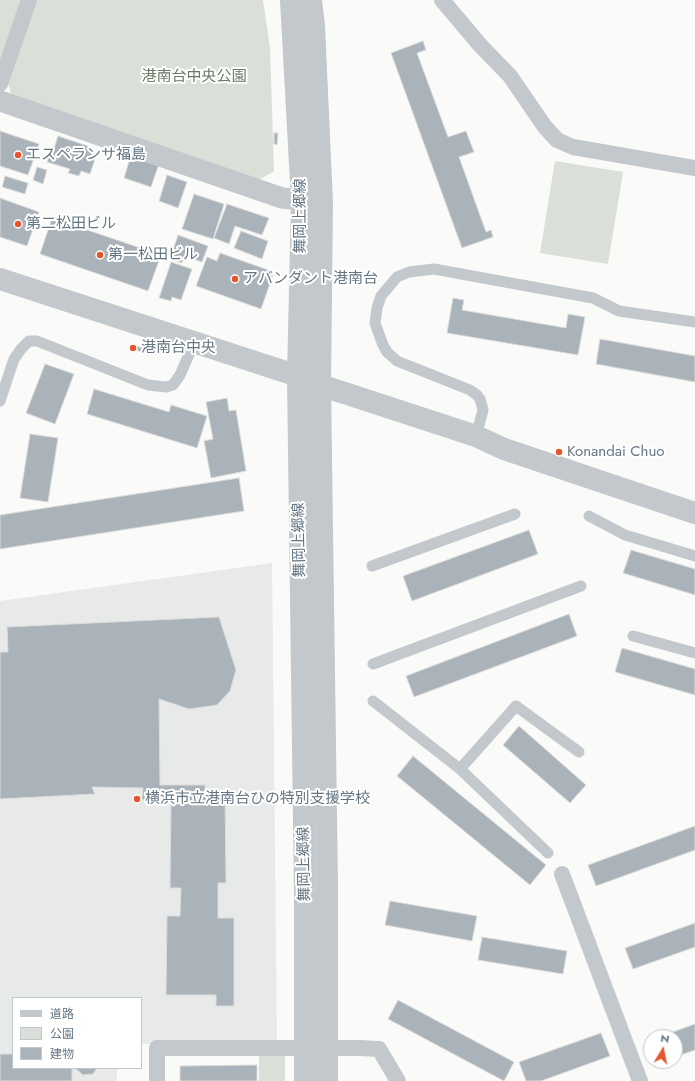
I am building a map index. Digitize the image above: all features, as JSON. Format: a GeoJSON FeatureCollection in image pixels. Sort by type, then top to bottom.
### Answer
{"type":"FeatureCollection","features":[{"type":"Feature","properties":{"kind":"street"},"geometry":{"type":"LineString","coordinates":[[0,84],[29,0]]}},
{"type":"Feature","properties":{"kind":"street","name":"舞岡上郷線"},"geometry":{"type":"LineString","coordinates":[[291,0],[312,202],[298,376],[305,896],[305,1081]]}},
{"type":"Feature","properties":{"kind":"street","name":"舞岡上郷線"},"geometry":{"type":"LineString","coordinates":[[311,0],[314,26],[312,202],[320,385],[327,887],[327,1081]]}},
{"type":"Feature","properties":{"kind":"street"},"geometry":{"type":"LineString","coordinates":[[442,0],[480,45],[510,76],[545,127],[557,140],[573,147],[695,168]]}},
{"type":"Feature","properties":{"kind":"street"},"geometry":{"type":"LineString","coordinates":[[0,100],[282,198],[312,202]]}},
{"type":"Feature","properties":{"kind":"street"},"geometry":{"type":"LineString","coordinates":[[0,279],[298,376],[320,385],[476,436],[504,449],[695,513]]}},
{"type":"Feature","properties":{"kind":"street"},"geometry":{"type":"LineString","coordinates":[[562,874],[640,1081]]}},
{"type":"Feature","properties":{"kind":"street"},"geometry":{"type":"LineString","coordinates":[[157,1081],[157,1048],[379,1049],[398,1081]]}},
{"type":"Feature","properties":{"kind":"lane"},"geometry":{"type":"LineString","coordinates":[[476,436],[483,410],[480,399],[477,395],[470,390],[397,361],[383,345],[375,323],[377,308],[381,296],[397,277],[409,272],[434,270],[593,298],[619,311],[695,322]]}},
{"type":"Feature","properties":{"kind":"lane"},"geometry":{"type":"LineString","coordinates":[[0,401],[14,360],[21,349],[29,341],[37,341],[148,385],[166,387],[173,385],[180,375],[194,343]]}},
{"type":"Feature","properties":{"kind":"lane"},"geometry":{"type":"LineString","coordinates":[[372,566],[515,514]]}},
{"type":"Feature","properties":{"kind":"lane"},"geometry":{"type":"LineString","coordinates":[[589,516],[626,535],[695,556]]}},
{"type":"Feature","properties":{"kind":"lane"},"geometry":{"type":"LineString","coordinates":[[372,664],[581,586]]}},
{"type":"Feature","properties":{"kind":"lane"},"geometry":{"type":"LineString","coordinates":[[633,636],[695,653]]}},
{"type":"Feature","properties":{"kind":"lane"},"geometry":{"type":"LineString","coordinates":[[373,701],[460,769],[548,853]]}},
{"type":"Feature","properties":{"kind":"lane"},"geometry":{"type":"LineString","coordinates":[[460,769],[516,706],[579,752]]}},
{"type":"Feature","properties":{"kind":"shaded area","name":"横浜市立港南台ひの特別支援学校"},"geometry":{"type":"Polygon","coordinates":[[[272,563],[277,1044],[142,1044],[142,997],[12,997],[12,1069],[117,1069],[117,1081],[0,1081],[0,601],[272,563]]]}},
{"type":"Feature","properties":{"kind":"green space","name":"港南台中央公園"},"geometry":{"type":"Polygon","coordinates":[[[0,0],[263,0],[270,48],[274,171],[257,181],[11,94],[9,86],[0,84],[0,0]]]}},
{"type":"Feature","properties":{"kind":"green space"},"geometry":{"type":"Polygon","coordinates":[[[555,161],[623,172],[608,264],[540,253],[555,161]]]}},
{"type":"Feature","properties":{"kind":"green space"},"geometry":{"type":"Polygon","coordinates":[[[259,1055],[285,1055],[285,1081],[259,1081],[259,1055]]]}},
{"type":"Feature","properties":{"kind":"building"},"geometry":{"type":"Polygon","coordinates":[[[423,41],[426,50],[417,53],[448,137],[466,131],[474,152],[459,157],[486,232],[491,230],[493,237],[462,248],[391,53],[423,41]]]}},
{"type":"Feature","properties":{"kind":"building","name":"エスペランサ福島"},"geometry":{"type":"Polygon","coordinates":[[[0,131],[39,144],[28,175],[0,166],[0,131]]]}},
{"type":"Feature","properties":{"kind":"building"},"geometry":{"type":"Polygon","coordinates":[[[274,133],[278,133],[277,145],[274,144],[274,133]]]}},
{"type":"Feature","properties":{"kind":"building"},"geometry":{"type":"Polygon","coordinates":[[[58,136],[88,146],[87,149],[97,153],[90,174],[81,171],[79,176],[68,173],[70,169],[47,162],[50,152],[53,152],[58,136]]]}},
{"type":"Feature","properties":{"kind":"building"},"geometry":{"type":"Polygon","coordinates":[[[131,155],[159,164],[151,187],[124,178],[131,155]]]}},
{"type":"Feature","properties":{"kind":"building"},"geometry":{"type":"Polygon","coordinates":[[[37,167],[47,170],[43,184],[33,180],[37,167]]]}},
{"type":"Feature","properties":{"kind":"building"},"geometry":{"type":"Polygon","coordinates":[[[167,175],[187,182],[178,208],[159,201],[167,175]]]}},
{"type":"Feature","properties":{"kind":"building"},"geometry":{"type":"Polygon","coordinates":[[[5,176],[28,183],[25,194],[2,187],[5,176]]]}},
{"type":"Feature","properties":{"kind":"building"},"geometry":{"type":"Polygon","coordinates":[[[194,194],[224,204],[213,239],[182,229],[194,194]]]}},
{"type":"Feature","properties":{"kind":"building","name":"第二松田ビル"},"geometry":{"type":"Polygon","coordinates":[[[0,198],[39,212],[27,246],[0,237],[0,198]]]}},
{"type":"Feature","properties":{"kind":"building"},"geometry":{"type":"Polygon","coordinates":[[[227,204],[269,218],[262,235],[235,226],[229,244],[214,238],[227,204]]]}},
{"type":"Feature","properties":{"kind":"building","name":"第一松田ビル"},"geometry":{"type":"Polygon","coordinates":[[[52,218],[161,255],[148,291],[40,254],[52,218]]]}},
{"type":"Feature","properties":{"kind":"building"},"geometry":{"type":"Polygon","coordinates":[[[241,231],[268,241],[262,259],[234,248],[241,231]]]}},
{"type":"Feature","properties":{"kind":"building"},"geometry":{"type":"Polygon","coordinates":[[[178,235],[208,246],[202,262],[184,256],[182,263],[170,259],[178,235]]]}},
{"type":"Feature","properties":{"kind":"building","name":"アバンダント港南台"},"geometry":{"type":"Polygon","coordinates":[[[220,253],[274,272],[261,309],[196,286],[207,257],[217,261],[220,253]]]}},
{"type":"Feature","properties":{"kind":"building"},"geometry":{"type":"Polygon","coordinates":[[[171,262],[192,269],[181,300],[172,297],[171,301],[159,298],[171,262]]]}},
{"type":"Feature","properties":{"kind":"building"},"geometry":{"type":"Polygon","coordinates":[[[453,298],[464,300],[462,310],[566,328],[568,314],[585,317],[578,355],[447,333],[453,298]]]}},
{"type":"Feature","properties":{"kind":"building"},"geometry":{"type":"Polygon","coordinates":[[[600,339],[695,356],[695,382],[596,364],[600,339]]]}},
{"type":"Feature","properties":{"kind":"building"},"geometry":{"type":"Polygon","coordinates":[[[132,344],[142,348],[141,352],[131,348],[132,344]]]}},
{"type":"Feature","properties":{"kind":"building"},"geometry":{"type":"Polygon","coordinates":[[[45,364],[74,374],[55,424],[26,413],[45,364]]]}},
{"type":"Feature","properties":{"kind":"building"},"geometry":{"type":"Polygon","coordinates":[[[94,389],[169,412],[171,405],[207,416],[197,448],[87,414],[94,389]]]}},
{"type":"Feature","properties":{"kind":"building"},"geometry":{"type":"Polygon","coordinates":[[[227,398],[229,411],[236,410],[246,471],[211,478],[204,441],[213,439],[206,402],[227,398]]]}},
{"type":"Feature","properties":{"kind":"building"},"geometry":{"type":"Polygon","coordinates":[[[30,434],[58,438],[48,502],[20,498],[30,434]]]}},
{"type":"Feature","properties":{"kind":"building"},"geometry":{"type":"Polygon","coordinates":[[[239,478],[244,511],[0,549],[0,515],[239,478]]]}},
{"type":"Feature","properties":{"kind":"building"},"geometry":{"type":"Polygon","coordinates":[[[529,530],[538,554],[412,601],[403,576],[529,530]]]}},
{"type":"Feature","properties":{"kind":"building"},"geometry":{"type":"Polygon","coordinates":[[[631,550],[695,569],[695,595],[623,573],[631,550]]]}},
{"type":"Feature","properties":{"kind":"building"},"geometry":{"type":"Polygon","coordinates":[[[569,614],[577,636],[414,697],[406,676],[569,614]]]}},
{"type":"Feature","properties":{"kind":"building"},"geometry":{"type":"Polygon","coordinates":[[[219,617],[236,670],[230,691],[217,705],[189,709],[159,699],[160,785],[205,785],[205,794],[225,794],[226,883],[218,883],[218,918],[234,918],[234,1006],[216,1006],[216,995],[166,995],[167,916],[180,916],[181,888],[170,888],[171,801],[142,800],[143,788],[92,787],[95,794],[0,799],[0,652],[8,652],[7,627],[219,617]]]}},
{"type":"Feature","properties":{"kind":"building"},"geometry":{"type":"Polygon","coordinates":[[[622,648],[695,669],[695,695],[615,672],[622,648]]]}},
{"type":"Feature","properties":{"kind":"building"},"geometry":{"type":"Polygon","coordinates":[[[519,726],[586,785],[570,803],[503,745],[519,726]]]}},
{"type":"Feature","properties":{"kind":"building"},"geometry":{"type":"Polygon","coordinates":[[[413,756],[546,865],[530,885],[397,776],[413,756]]]}},
{"type":"Feature","properties":{"kind":"building"},"geometry":{"type":"Polygon","coordinates":[[[695,826],[695,850],[596,886],[588,865],[695,826]]]}},
{"type":"Feature","properties":{"kind":"building"},"geometry":{"type":"Polygon","coordinates":[[[390,901],[477,916],[472,941],[385,925],[390,901]]]}},
{"type":"Feature","properties":{"kind":"building"},"geometry":{"type":"Polygon","coordinates":[[[695,923],[695,947],[633,969],[625,948],[695,923]]]}},
{"type":"Feature","properties":{"kind":"building"},"geometry":{"type":"Polygon","coordinates":[[[482,937],[567,951],[563,974],[478,960],[482,937]]]}},
{"type":"Feature","properties":{"kind":"building"},"geometry":{"type":"Polygon","coordinates":[[[398,1000],[514,1062],[504,1081],[388,1019],[398,1000]]]}},
{"type":"Feature","properties":{"kind":"building"},"geometry":{"type":"Polygon","coordinates":[[[695,1024],[695,1050],[683,1054],[683,1029],[681,1029],[695,1024]]]}},
{"type":"Feature","properties":{"kind":"building"},"geometry":{"type":"Polygon","coordinates":[[[601,1033],[610,1056],[541,1081],[526,1081],[519,1062],[601,1033]]]}},
{"type":"Feature","properties":{"kind":"building"},"geometry":{"type":"Polygon","coordinates":[[[0,1054],[12,1054],[12,1069],[72,1069],[72,1081],[0,1081],[0,1054]]]}},
{"type":"Feature","properties":{"kind":"building"},"geometry":{"type":"Polygon","coordinates":[[[257,1065],[257,1081],[180,1081],[180,1066],[257,1065]]]}},
{"type":"Feature","properties":{"kind":"building"},"geometry":{"type":"Polygon","coordinates":[[[76,1069],[96,1069],[93,1074],[83,1075],[76,1069]]]}},
{"type":"Feature","properties":{"kind":"place","name":"エスペランサ福島"},"geometry":{"type":"Point","coordinates":[18,155]}},
{"type":"Feature","properties":{"kind":"place","name":"第二松田ビル"},"geometry":{"type":"Point","coordinates":[18,224]}},
{"type":"Feature","properties":{"kind":"place","name":"第一松田ビル"},"geometry":{"type":"Point","coordinates":[100,255]}},
{"type":"Feature","properties":{"kind":"place","name":"アバンダント港南台"},"geometry":{"type":"Point","coordinates":[235,279]}},
{"type":"Feature","properties":{"kind":"place","name":"港南台中央"},"geometry":{"type":"Point","coordinates":[133,348]}},
{"type":"Feature","properties":{"kind":"place","name":"Konandai Chuo"},"geometry":{"type":"Point","coordinates":[559,452]}},
{"type":"Feature","properties":{"kind":"place","name":"横浜市立港南台ひの特別支援学校"},"geometry":{"type":"Point","coordinates":[137,799]}}]}
